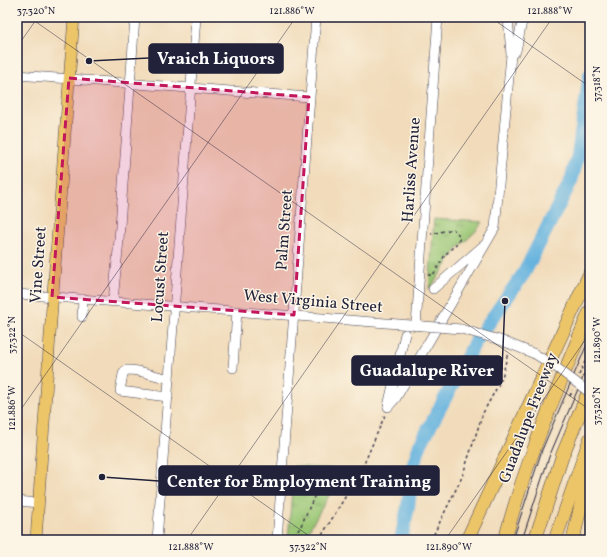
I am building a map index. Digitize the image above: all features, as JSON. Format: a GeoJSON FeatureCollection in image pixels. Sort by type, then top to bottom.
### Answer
{"type":"FeatureCollection","features":[{"type":"Feature","properties":{"kind":"highway"},"geometry":{"type":"LineString","coordinates":[[467,540],[590,273]]}},
{"type":"Feature","properties":{"kind":"highway","name":"Guadalupe Freeway"},"geometry":{"type":"LineString","coordinates":[[505,540],[515,501],[536,442],[590,311]]}},
{"type":"Feature","properties":{"kind":"highway"},"geometry":{"type":"LineString","coordinates":[[535,540],[556,473],[590,388]]}},
{"type":"Feature","properties":{"kind":"highway"},"geometry":{"type":"LineString","coordinates":[[458,540],[514,437]]}},
{"type":"Feature","properties":{"kind":"highway"},"geometry":{"type":"LineString","coordinates":[[555,540],[590,439]]}},
{"type":"Feature","properties":{"kind":"highway"},"geometry":{"type":"LineString","coordinates":[[573,540],[590,462]]}},
{"type":"Feature","properties":{"kind":"highway"},"geometry":{"type":"LineString","coordinates":[[582,540],[590,488]]}},
{"type":"Feature","properties":{"kind":"main road","name":"Vine Street"},"geometry":{"type":"LineString","coordinates":[[36,540],[52,297],[74,17]]}},
{"type":"Feature","properties":{"kind":"street"},"geometry":{"type":"LineString","coordinates":[[113,301],[119,240],[135,17]]}},
{"type":"Feature","properties":{"kind":"street","name":"Locust Street"},"geometry":{"type":"LineString","coordinates":[[156,540],[196,17]]}},
{"type":"Feature","properties":{"kind":"street","name":"Palm Street"},"geometry":{"type":"LineString","coordinates":[[277,540],[316,17]]}},
{"type":"Feature","properties":{"kind":"street","name":"Harliss Avenue"},"geometry":{"type":"LineString","coordinates":[[420,326],[438,17]]}},
{"type":"Feature","properties":{"kind":"street"},"geometry":{"type":"LineString","coordinates":[[388,407],[396,398],[495,228],[511,55],[508,17]]}},
{"type":"Feature","properties":{"kind":"street"},"geometry":{"type":"LineString","coordinates":[[511,55],[516,51],[523,17]]}},
{"type":"Feature","properties":{"kind":"street"},"geometry":{"type":"LineString","coordinates":[[17,75],[310,97]]}},
{"type":"Feature","properties":{"kind":"street"},"geometry":{"type":"LineString","coordinates":[[433,289],[488,241]]}},
{"type":"Feature","properties":{"kind":"street","name":"West Virginia Street"},"geometry":{"type":"LineString","coordinates":[[17,294],[461,329],[510,343],[535,354],[557,368],[590,393]]}},
{"type":"Feature","properties":{"kind":"street"},"geometry":{"type":"LineString","coordinates":[[82,317],[83,299]]}},
{"type":"Feature","properties":{"kind":"street"},"geometry":{"type":"LineString","coordinates":[[233,368],[237,311]]}},
{"type":"Feature","properties":{"kind":"street"},"geometry":{"type":"LineString","coordinates":[[388,407],[405,334]]}},
{"type":"Feature","properties":{"kind":"street"},"geometry":{"type":"LineString","coordinates":[[168,397],[120,391],[123,374],[126,370],[148,372],[158,378],[169,378]]}},
{"type":"Feature","properties":{"kind":"street"},"geometry":{"type":"LineString","coordinates":[[17,501],[38,503]]}},
{"type":"Feature","properties":{"kind":"path"},"geometry":{"type":"LineString","coordinates":[[428,275],[433,275],[436,272],[445,255],[459,241],[459,235],[453,230],[432,234]]}},
{"type":"Feature","properties":{"kind":"path"},"geometry":{"type":"LineString","coordinates":[[431,540],[462,477],[483,413],[502,378],[510,343]]}},
{"type":"Feature","properties":{"kind":"path"},"geometry":{"type":"LineString","coordinates":[[580,373],[587,357]]}},
{"type":"Feature","properties":{"kind":"path"},"geometry":{"type":"LineString","coordinates":[[570,396],[572,390]]}},
{"type":"Feature","properties":{"kind":"path"},"geometry":{"type":"LineString","coordinates":[[319,540],[361,471],[388,407]]}},
{"type":"Feature","properties":{"kind":"path"},"geometry":{"type":"LineString","coordinates":[[290,540],[300,528],[314,497],[314,492],[307,481],[301,478],[292,477]]}},
{"type":"Feature","properties":{"kind":"highlighted area"},"geometry":{"type":"Polygon","coordinates":[[[69,78],[309,97],[294,315],[52,297],[69,78]]]}},
{"type":"Feature","properties":{"kind":"green space"},"geometry":{"type":"Polygon","coordinates":[[[434,219],[483,222],[458,248],[429,290],[434,219]]]}},
{"type":"Feature","properties":{"kind":"green space"},"geometry":{"type":"Polygon","coordinates":[[[294,466],[344,470],[303,540],[288,540],[294,466]]]}},
{"type":"Feature","properties":{"kind":"waterway"},"geometry":{"type":"LineString","coordinates":[[401,540],[408,507],[413,466],[420,445],[474,344],[524,273],[571,181],[578,155],[590,75]]}},
{"type":"Feature","properties":{"kind":"tram line"},"geometry":{"type":"LineString","coordinates":[[513,540],[542,450],[590,337]]}},
{"type":"Feature","properties":{"kind":"tram line"},"geometry":{"type":"LineString","coordinates":[[522,540],[549,457],[590,361]]}},
{"type":"Feature","properties":{"kind":"place","name":"Vraich Liquors"},"geometry":{"type":"Point","coordinates":[89,61]}},
{"type":"Feature","properties":{"kind":"place","name":"Guadalupe River"},"geometry":{"type":"Point","coordinates":[505,301]}},
{"type":"Feature","properties":{"kind":"place","name":"Center for Employment Training"},"geometry":{"type":"Point","coordinates":[102,477]}}]}
